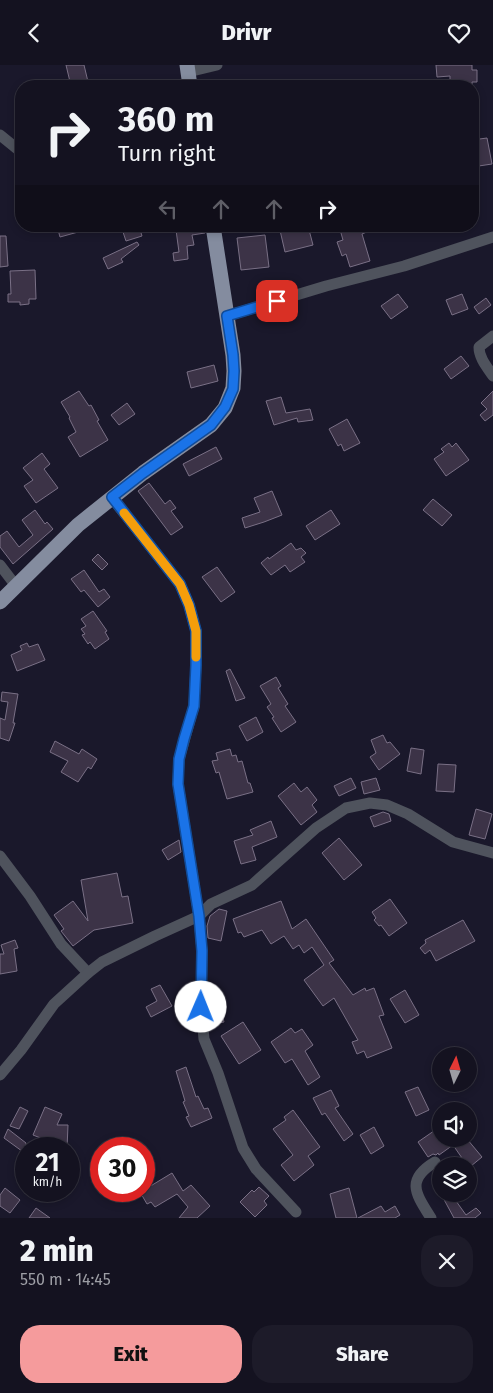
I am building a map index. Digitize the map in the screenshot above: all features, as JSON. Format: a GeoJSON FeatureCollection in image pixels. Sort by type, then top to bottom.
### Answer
{"type":"FeatureCollection","features":[{"type":"Feature","properties":{"kind":"main road"},"geometry":{"type":"LineString","coordinates":[[0,602],[78,525],[143,473],[211,425],[225,407],[233,389],[233,355],[214,232]]}},
{"type":"Feature","properties":{"kind":"street"},"geometry":{"type":"LineString","coordinates":[[189,74],[217,65]]}},
{"type":"Feature","properties":{"kind":"street"},"geometry":{"type":"LineString","coordinates":[[0,135],[15,147]]}},
{"type":"Feature","properties":{"kind":"street"},"geometry":{"type":"LineString","coordinates":[[227,316],[326,286],[404,266],[493,237]]}},
{"type":"Feature","properties":{"kind":"street"},"geometry":{"type":"LineString","coordinates":[[493,336],[479,347],[479,350],[493,376]]}},
{"type":"Feature","properties":{"kind":"street"},"geometry":{"type":"LineString","coordinates":[[112,497],[180,584],[189,605],[196,631],[194,706],[179,759],[178,784],[199,916],[202,951],[201,1007],[204,1039],[218,1073],[243,1148],[256,1169],[296,1212]]}},
{"type":"Feature","properties":{"kind":"street"},"geometry":{"type":"LineString","coordinates":[[0,565],[16,586]]}},
{"type":"Feature","properties":{"kind":"street"},"geometry":{"type":"LineString","coordinates":[[0,1075],[21,1051],[54,1004],[102,962],[199,916],[211,904],[252,885],[316,828],[346,808],[370,803],[387,805],[408,814],[453,842],[493,853]]}},
{"type":"Feature","properties":{"kind":"street"},"geometry":{"type":"LineString","coordinates":[[0,856],[30,896],[61,944],[88,973]]}},
{"type":"Feature","properties":{"kind":"street"},"geometry":{"type":"LineString","coordinates":[[431,1218],[417,1192],[416,1181],[422,1169],[432,1163]]}},
{"type":"Feature","properties":{"kind":"building"},"geometry":{"type":"Polygon","coordinates":[[[66,65],[84,65],[88,80],[70,80],[66,65]]]}},
{"type":"Feature","properties":{"kind":"building"},"geometry":{"type":"Polygon","coordinates":[[[436,65],[472,65],[472,70],[477,70],[477,80],[450,80],[450,76],[437,77],[436,65]]]}},
{"type":"Feature","properties":{"kind":"building"},"geometry":{"type":"Polygon","coordinates":[[[487,138],[492,164],[479,166],[479,139],[487,138]]]}},
{"type":"Feature","properties":{"kind":"building"},"geometry":{"type":"Polygon","coordinates":[[[59,232],[78,232],[60,237],[59,232]]]}},
{"type":"Feature","properties":{"kind":"building"},"geometry":{"type":"Polygon","coordinates":[[[123,232],[141,232],[142,236],[126,241],[123,232]]]}},
{"type":"Feature","properties":{"kind":"building"},"geometry":{"type":"Polygon","coordinates":[[[176,232],[205,232],[192,235],[194,245],[187,246],[188,259],[174,261],[173,253],[179,252],[176,232]]]}},
{"type":"Feature","properties":{"kind":"building"},"geometry":{"type":"Polygon","coordinates":[[[280,232],[310,232],[313,245],[285,252],[280,232]]]}},
{"type":"Feature","properties":{"kind":"building"},"geometry":{"type":"Polygon","coordinates":[[[341,232],[367,232],[362,234],[370,261],[350,267],[346,254],[342,256],[337,242],[343,240],[341,232]]]}},
{"type":"Feature","properties":{"kind":"building"},"geometry":{"type":"Polygon","coordinates":[[[265,235],[269,267],[241,270],[237,238],[265,235]]]}},
{"type":"Feature","properties":{"kind":"building"},"geometry":{"type":"Polygon","coordinates":[[[0,236],[6,236],[8,266],[0,267],[0,236]]]}},
{"type":"Feature","properties":{"kind":"building"},"geometry":{"type":"Polygon","coordinates":[[[137,242],[139,245],[121,259],[123,262],[108,269],[103,258],[137,242]]]}},
{"type":"Feature","properties":{"kind":"building"},"geometry":{"type":"Polygon","coordinates":[[[35,270],[36,299],[29,299],[29,304],[20,305],[20,302],[8,302],[8,294],[11,294],[10,271],[35,270]]]}},
{"type":"Feature","properties":{"kind":"building"},"geometry":{"type":"Polygon","coordinates":[[[398,294],[408,307],[391,319],[381,306],[398,294]]]}},
{"type":"Feature","properties":{"kind":"building"},"geometry":{"type":"Polygon","coordinates":[[[462,294],[468,309],[452,315],[446,300],[462,294]]]}},
{"type":"Feature","properties":{"kind":"building"},"geometry":{"type":"Polygon","coordinates":[[[486,298],[491,305],[479,314],[474,307],[486,298]]]}},
{"type":"Feature","properties":{"kind":"building"},"geometry":{"type":"Polygon","coordinates":[[[461,356],[469,366],[451,379],[444,369],[461,356]]]}},
{"type":"Feature","properties":{"kind":"building"},"geometry":{"type":"Polygon","coordinates":[[[214,365],[218,381],[191,388],[187,372],[214,365]]]}},
{"type":"Feature","properties":{"kind":"building"},"geometry":{"type":"Polygon","coordinates":[[[79,391],[89,406],[91,405],[99,420],[97,421],[108,440],[80,457],[68,437],[76,432],[61,402],[79,391]]]}},
{"type":"Feature","properties":{"kind":"building"},"geometry":{"type":"Polygon","coordinates":[[[493,391],[493,415],[485,421],[480,415],[487,409],[481,403],[493,391]]]}},
{"type":"Feature","properties":{"kind":"building"},"geometry":{"type":"Polygon","coordinates":[[[281,397],[286,413],[310,409],[313,420],[298,422],[297,418],[274,425],[266,401],[281,397]]]}},
{"type":"Feature","properties":{"kind":"building"},"geometry":{"type":"Polygon","coordinates":[[[127,403],[135,414],[119,425],[111,415],[127,403]]]}},
{"type":"Feature","properties":{"kind":"building"},"geometry":{"type":"Polygon","coordinates":[[[347,419],[360,443],[344,451],[341,444],[338,446],[329,429],[347,419]]]}},
{"type":"Feature","properties":{"kind":"building"},"geometry":{"type":"Polygon","coordinates":[[[449,443],[452,447],[456,443],[469,460],[446,476],[434,459],[444,452],[441,449],[449,443]]]}},
{"type":"Feature","properties":{"kind":"building"},"geometry":{"type":"Polygon","coordinates":[[[216,447],[222,459],[189,476],[183,464],[216,447]]]}},
{"type":"Feature","properties":{"kind":"building"},"geometry":{"type":"Polygon","coordinates":[[[42,453],[50,464],[44,469],[58,488],[36,503],[24,486],[33,480],[23,468],[42,453]]]}},
{"type":"Feature","properties":{"kind":"building"},"geometry":{"type":"Polygon","coordinates":[[[149,483],[165,504],[170,500],[176,508],[171,511],[183,527],[171,535],[138,491],[149,483]]]}},
{"type":"Feature","properties":{"kind":"building"},"geometry":{"type":"Polygon","coordinates":[[[272,491],[282,515],[245,528],[242,518],[260,512],[254,498],[272,491]]]}},
{"type":"Feature","properties":{"kind":"building"},"geometry":{"type":"Polygon","coordinates":[[[433,499],[452,515],[442,526],[423,510],[433,499]]]}},
{"type":"Feature","properties":{"kind":"building"},"geometry":{"type":"Polygon","coordinates":[[[35,510],[45,524],[47,522],[53,529],[13,564],[0,547],[0,536],[7,531],[19,547],[33,535],[22,520],[35,510]]]}},
{"type":"Feature","properties":{"kind":"building"},"geometry":{"type":"Polygon","coordinates":[[[331,510],[340,524],[315,540],[306,526],[331,510]]]}},
{"type":"Feature","properties":{"kind":"building"},"geometry":{"type":"Polygon","coordinates":[[[291,543],[296,550],[301,548],[306,553],[301,557],[305,562],[290,572],[285,565],[271,575],[261,563],[291,543]]]}},
{"type":"Feature","properties":{"kind":"building"},"geometry":{"type":"Polygon","coordinates":[[[98,554],[108,564],[102,570],[92,560],[98,554]]]}},
{"type":"Feature","properties":{"kind":"building"},"geometry":{"type":"Polygon","coordinates":[[[217,567],[235,592],[221,602],[202,577],[217,567]]]}},
{"type":"Feature","properties":{"kind":"building"},"geometry":{"type":"Polygon","coordinates":[[[84,570],[99,592],[104,589],[110,597],[98,607],[84,590],[81,592],[71,579],[84,570]]]}},
{"type":"Feature","properties":{"kind":"building"},"geometry":{"type":"Polygon","coordinates":[[[93,611],[107,631],[105,632],[109,639],[95,649],[90,642],[88,644],[82,635],[85,634],[81,629],[86,626],[81,619],[93,611]]]}},
{"type":"Feature","properties":{"kind":"building"},"geometry":{"type":"Polygon","coordinates":[[[27,643],[29,647],[38,644],[45,660],[17,671],[11,655],[22,650],[20,646],[27,643]]]}},
{"type":"Feature","properties":{"kind":"building"},"geometry":{"type":"Polygon","coordinates":[[[230,669],[245,698],[236,701],[226,671],[230,669]]]}},
{"type":"Feature","properties":{"kind":"building"},"geometry":{"type":"Polygon","coordinates":[[[276,677],[281,686],[278,688],[288,704],[285,706],[296,722],[281,732],[267,707],[271,704],[260,686],[276,677]]]}},
{"type":"Feature","properties":{"kind":"building"},"geometry":{"type":"Polygon","coordinates":[[[2,692],[18,694],[13,723],[15,723],[9,741],[0,738],[0,718],[5,720],[8,702],[1,701],[2,692]]]}},
{"type":"Feature","properties":{"kind":"building"},"geometry":{"type":"Polygon","coordinates":[[[256,717],[263,732],[247,741],[239,726],[256,717]]]}},
{"type":"Feature","properties":{"kind":"building"},"geometry":{"type":"Polygon","coordinates":[[[383,735],[387,743],[390,742],[400,754],[379,770],[370,757],[376,753],[371,740],[383,735]]]}},
{"type":"Feature","properties":{"kind":"building"},"geometry":{"type":"Polygon","coordinates":[[[55,741],[79,754],[82,749],[97,759],[91,769],[88,767],[78,782],[61,772],[68,761],[50,752],[55,741]]]}},
{"type":"Feature","properties":{"kind":"building"},"geometry":{"type":"Polygon","coordinates":[[[411,748],[424,750],[421,774],[407,771],[411,748]]]}},
{"type":"Feature","properties":{"kind":"building"},"geometry":{"type":"Polygon","coordinates":[[[230,749],[232,756],[236,755],[238,762],[242,761],[248,783],[250,783],[253,792],[227,799],[219,772],[216,773],[212,761],[218,760],[216,753],[230,749]]]}},
{"type":"Feature","properties":{"kind":"building"},"geometry":{"type":"Polygon","coordinates":[[[438,764],[456,765],[454,792],[436,791],[438,764]]]}},
{"type":"Feature","properties":{"kind":"building"},"geometry":{"type":"Polygon","coordinates":[[[351,778],[356,788],[339,796],[334,786],[351,778]]]}},
{"type":"Feature","properties":{"kind":"building"},"geometry":{"type":"Polygon","coordinates":[[[376,778],[380,790],[364,794],[361,782],[376,778]]]}},
{"type":"Feature","properties":{"kind":"building"},"geometry":{"type":"Polygon","coordinates":[[[294,783],[301,792],[307,787],[317,800],[312,805],[317,812],[301,825],[278,796],[294,783]]]}},
{"type":"Feature","properties":{"kind":"building"},"geometry":{"type":"Polygon","coordinates":[[[476,809],[492,814],[485,839],[469,835],[476,809]]]}},
{"type":"Feature","properties":{"kind":"building"},"geometry":{"type":"Polygon","coordinates":[[[383,812],[389,814],[391,821],[374,827],[370,817],[383,812]]]}},
{"type":"Feature","properties":{"kind":"building"},"geometry":{"type":"Polygon","coordinates":[[[271,821],[277,837],[252,847],[256,860],[241,864],[234,841],[253,835],[250,830],[271,821]]]}},
{"type":"Feature","properties":{"kind":"building"},"geometry":{"type":"Polygon","coordinates":[[[339,838],[362,865],[344,880],[322,853],[339,838]]]}},
{"type":"Feature","properties":{"kind":"building"},"geometry":{"type":"Polygon","coordinates":[[[179,840],[181,852],[168,860],[162,850],[179,840]]]}},
{"type":"Feature","properties":{"kind":"building"},"geometry":{"type":"Polygon","coordinates":[[[117,873],[122,897],[128,896],[133,923],[94,930],[73,946],[61,931],[64,929],[54,915],[73,901],[88,921],[81,880],[117,873]]]}},
{"type":"Feature","properties":{"kind":"building"},"geometry":{"type":"Polygon","coordinates":[[[390,899],[407,923],[389,936],[381,925],[379,926],[374,920],[376,918],[372,912],[390,899]]]}},
{"type":"Feature","properties":{"kind":"building"},"geometry":{"type":"Polygon","coordinates":[[[281,901],[292,929],[306,919],[334,960],[329,963],[353,995],[365,988],[366,991],[374,988],[384,1015],[379,1016],[392,1048],[367,1058],[364,1051],[357,1054],[352,1042],[358,1040],[334,998],[323,1006],[304,980],[324,965],[312,947],[304,953],[299,945],[293,949],[284,936],[271,944],[262,930],[244,937],[241,932],[238,933],[233,919],[281,901]]]}},
{"type":"Feature","properties":{"kind":"building"},"geometry":{"type":"Polygon","coordinates":[[[219,909],[227,911],[221,941],[208,938],[207,926],[210,916],[219,909]]]}},
{"type":"Feature","properties":{"kind":"building"},"geometry":{"type":"Polygon","coordinates":[[[463,920],[475,941],[436,961],[430,950],[425,954],[420,948],[426,943],[425,940],[463,920]]]}},
{"type":"Feature","properties":{"kind":"building"},"geometry":{"type":"Polygon","coordinates":[[[15,940],[18,948],[14,949],[17,971],[0,974],[0,954],[4,954],[1,945],[15,940]]]}},
{"type":"Feature","properties":{"kind":"building"},"geometry":{"type":"Polygon","coordinates":[[[160,985],[172,1006],[151,1017],[146,1007],[157,1001],[151,989],[160,985]]]}},
{"type":"Feature","properties":{"kind":"building"},"geometry":{"type":"Polygon","coordinates":[[[405,990],[419,1015],[405,1023],[390,999],[405,990]]]}},
{"type":"Feature","properties":{"kind":"building"},"geometry":{"type":"Polygon","coordinates":[[[219,1002],[224,1022],[210,1025],[209,1004],[219,1002]]]}},
{"type":"Feature","properties":{"kind":"building"},"geometry":{"type":"Polygon","coordinates":[[[243,1022],[261,1050],[239,1064],[221,1036],[243,1022]]]}},
{"type":"Feature","properties":{"kind":"building"},"geometry":{"type":"Polygon","coordinates":[[[291,1028],[295,1033],[302,1029],[313,1045],[305,1051],[320,1077],[308,1085],[292,1059],[285,1063],[271,1042],[291,1028]]]}},
{"type":"Feature","properties":{"kind":"building"},"geometry":{"type":"Polygon","coordinates":[[[186,1067],[196,1097],[198,1096],[204,1109],[208,1108],[212,1118],[191,1127],[186,1117],[189,1116],[183,1102],[185,1101],[176,1071],[186,1067]]]}},
{"type":"Feature","properties":{"kind":"building"},"geometry":{"type":"Polygon","coordinates":[[[418,1087],[429,1110],[416,1116],[405,1092],[418,1087]]]}},
{"type":"Feature","properties":{"kind":"building"},"geometry":{"type":"Polygon","coordinates":[[[331,1090],[339,1106],[335,1108],[353,1134],[344,1141],[325,1113],[322,1115],[313,1098],[331,1090]]]}},
{"type":"Feature","properties":{"kind":"building"},"geometry":{"type":"Polygon","coordinates":[[[20,1107],[28,1111],[19,1129],[10,1126],[20,1107]]]}},
{"type":"Feature","properties":{"kind":"building"},"geometry":{"type":"Polygon","coordinates":[[[45,1107],[62,1114],[57,1125],[68,1125],[68,1137],[38,1137],[33,1135],[45,1107]]]}},
{"type":"Feature","properties":{"kind":"building"},"geometry":{"type":"Polygon","coordinates":[[[293,1110],[320,1147],[308,1156],[314,1165],[294,1181],[281,1165],[293,1155],[273,1129],[286,1120],[284,1117],[293,1110]]]}},
{"type":"Feature","properties":{"kind":"building"},"geometry":{"type":"Polygon","coordinates":[[[374,1127],[384,1146],[371,1154],[360,1135],[374,1127]]]}},
{"type":"Feature","properties":{"kind":"building"},"geometry":{"type":"Polygon","coordinates":[[[8,1129],[18,1137],[15,1137],[15,1146],[4,1138],[8,1129]]]}},
{"type":"Feature","properties":{"kind":"building"},"geometry":{"type":"Polygon","coordinates":[[[432,1132],[432,1147],[450,1147],[439,1155],[438,1153],[428,1157],[418,1142],[432,1132]]]}},
{"type":"Feature","properties":{"kind":"building"},"geometry":{"type":"Polygon","coordinates":[[[454,1147],[474,1147],[482,1157],[477,1161],[477,1157],[461,1157],[454,1147]]]}},
{"type":"Feature","properties":{"kind":"building"},"geometry":{"type":"Polygon","coordinates":[[[172,1173],[183,1191],[191,1185],[210,1206],[197,1218],[179,1218],[188,1207],[177,1194],[155,1207],[151,1202],[155,1202],[155,1183],[172,1173]]]}},
{"type":"Feature","properties":{"kind":"building"},"geometry":{"type":"Polygon","coordinates":[[[259,1187],[269,1196],[264,1201],[267,1205],[255,1217],[240,1202],[252,1190],[254,1192],[259,1187]]]}},
{"type":"Feature","properties":{"kind":"building"},"geometry":{"type":"Polygon","coordinates":[[[5,1188],[15,1196],[15,1202],[18,1202],[10,1213],[0,1206],[0,1195],[5,1188]]]}},
{"type":"Feature","properties":{"kind":"building"},"geometry":{"type":"Polygon","coordinates":[[[349,1188],[357,1218],[336,1218],[330,1194],[349,1188]]]}},
{"type":"Feature","properties":{"kind":"building"},"geometry":{"type":"Polygon","coordinates":[[[445,1202],[457,1202],[466,1215],[476,1208],[481,1213],[475,1218],[454,1218],[445,1202]]]}},
{"type":"Feature","properties":{"kind":"building"},"geometry":{"type":"Polygon","coordinates":[[[381,1206],[385,1212],[395,1206],[400,1215],[395,1218],[358,1218],[381,1206]]]}},
{"type":"Feature","properties":{"kind":"building"},"geometry":{"type":"Polygon","coordinates":[[[36,1208],[50,1218],[29,1218],[36,1208]]]}},
{"type":"Feature","properties":{"kind":"slow traffic"},"geometry":{"type":"LineString","coordinates":[[124,513],[180,584],[189,605],[196,631],[196,657]]}},
{"type":"Feature","properties":{"kind":"route"},"geometry":{"type":"LineString","coordinates":[[201,1007],[202,951],[199,916],[178,784],[179,759],[194,706],[196,631],[189,605],[180,584],[112,497],[211,425],[225,407],[233,389],[233,355],[227,316],[277,301]]}}]}
